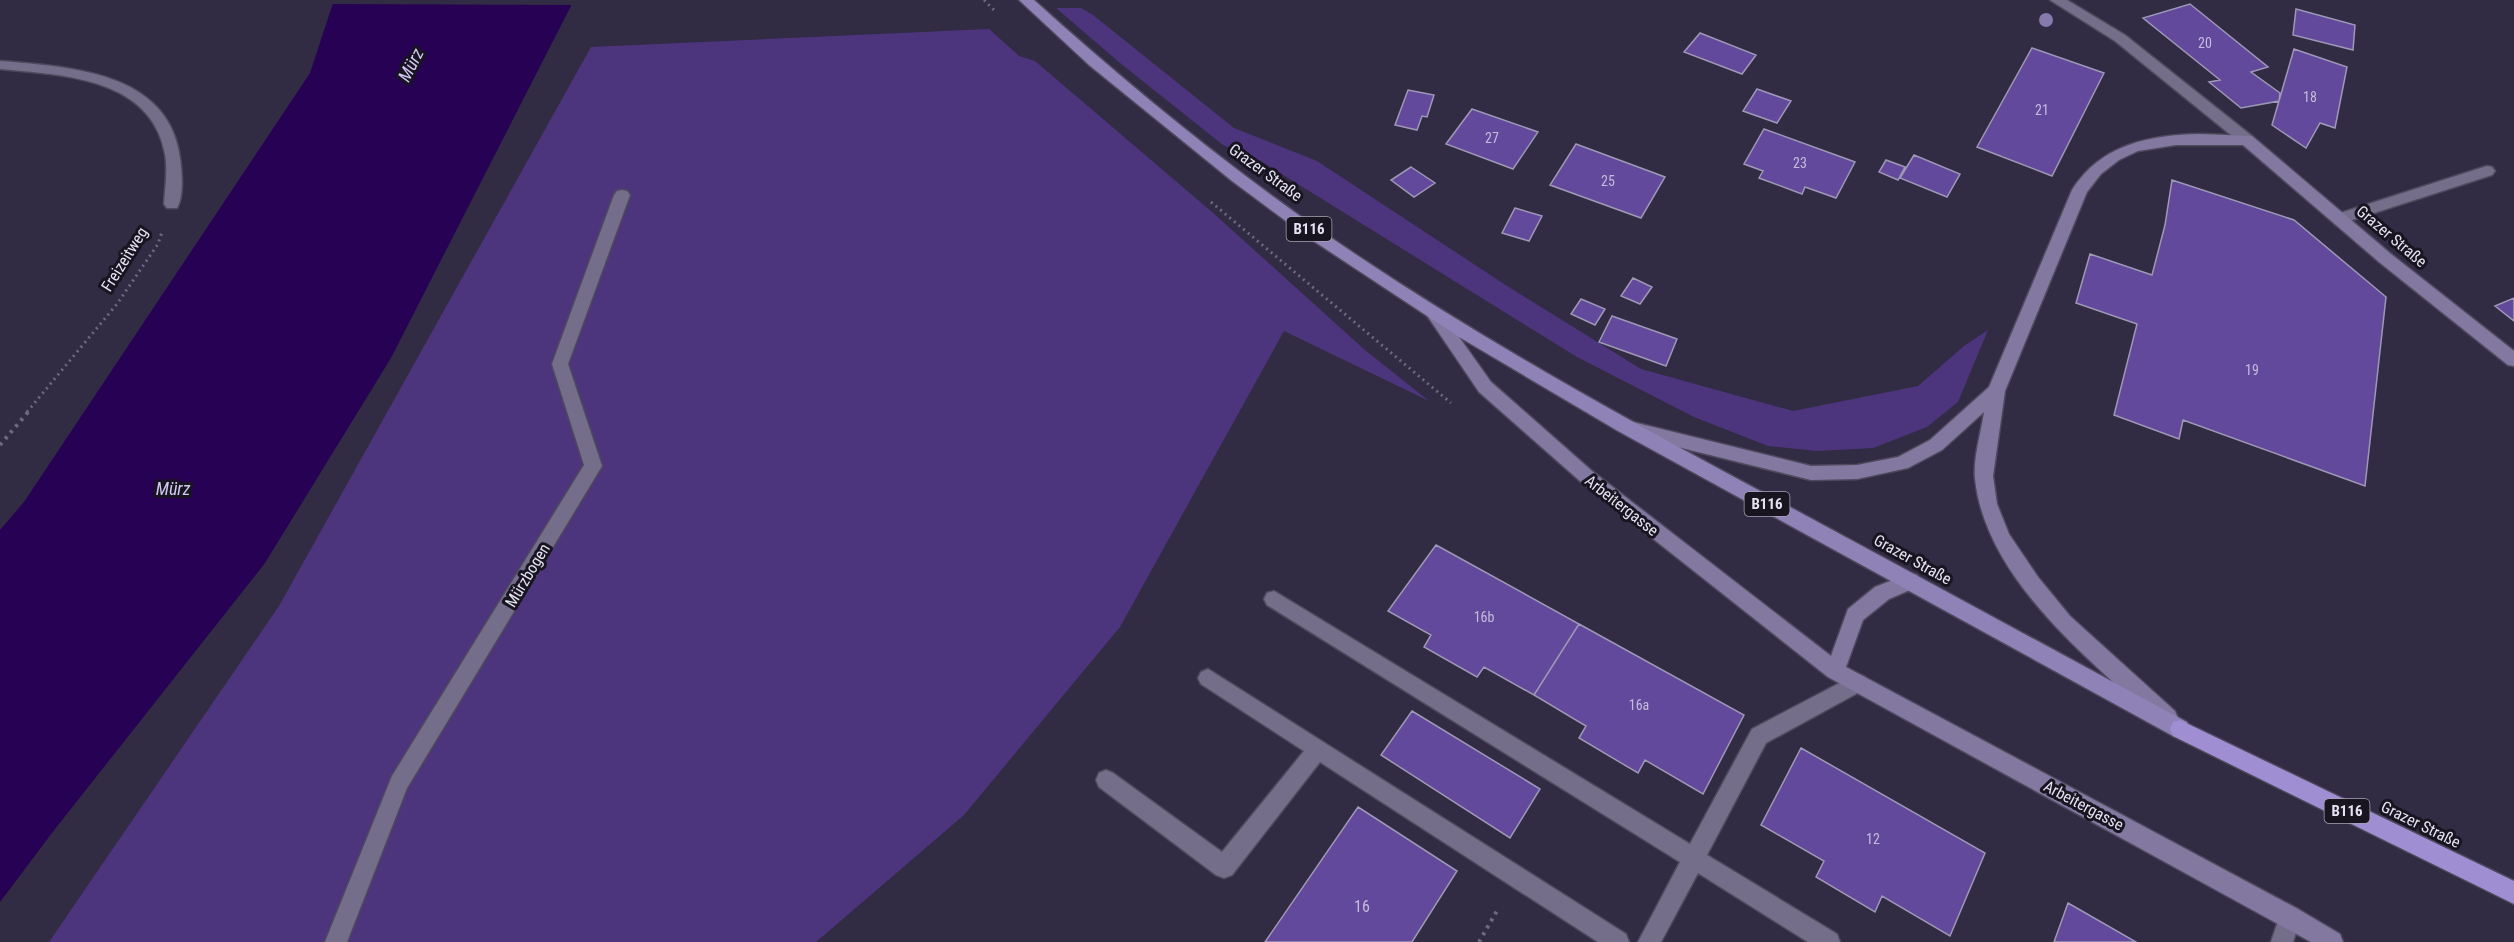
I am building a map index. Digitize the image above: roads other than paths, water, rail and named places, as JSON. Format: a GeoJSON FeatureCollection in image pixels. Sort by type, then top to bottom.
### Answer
{"type":"FeatureCollection","features":[{"type":"Feature","properties":{"kind":"highway","name":"Grazer Straße"},"geometry":{"type":"LineString","coordinates":[[2180,729],[2514,893]]}},
{"type":"Feature","properties":{"kind":"main road","name":"Grazer Straße"},"geometry":{"type":"LineString","coordinates":[[1026,0],[1188,142],[1313,232],[1434,314],[1624,426],[2180,729]]}},
{"type":"Feature","properties":{"kind":"street","name":"Grazer Straße"},"geometry":{"type":"LineString","coordinates":[[2057,0],[2120,38],[2247,140],[2392,264],[2514,360]]}},
{"type":"Feature","properties":{"kind":"street"},"geometry":{"type":"LineString","coordinates":[[0,65],[33,68],[101,81],[130,92],[146,103],[158,119],[171,148],[172,204]]}},
{"type":"Feature","properties":{"kind":"street","name":"Grazer Straße"},"geometry":{"type":"LineString","coordinates":[[2180,729],[2063,622],[2031,583],[2001,537],[1988,504],[1984,476],[1996,391],[2080,190],[2091,173],[2109,157],[2138,145],[2170,139],[2247,140]]}},
{"type":"Feature","properties":{"kind":"street"},"geometry":{"type":"LineString","coordinates":[[2340,219],[2487,171]]}},
{"type":"Feature","properties":{"kind":"street","name":"Mürzbogen"},"geometry":{"type":"LineString","coordinates":[[336,942],[399,783],[593,466],[560,364],[622,195]]}},
{"type":"Feature","properties":{"kind":"street","name":"Arbeitergasse"},"geometry":{"type":"LineString","coordinates":[[1434,314],[1485,387],[1530,428],[1586,477],[1834,671],[2290,916],[2332,942]]}},
{"type":"Feature","properties":{"kind":"street","name":"Grazer Straße"},"geometry":{"type":"LineString","coordinates":[[1624,426],[1811,473],[1857,472],[1902,463],[1936,445],[1996,391]]}},
{"type":"Feature","properties":{"kind":"street"},"geometry":{"type":"LineString","coordinates":[[1834,671],[1855,615],[1882,593],[1910,581]]}},
{"type":"Feature","properties":{"kind":"street"},"geometry":{"type":"LineString","coordinates":[[1274,599],[1829,942]]}},
{"type":"Feature","properties":{"kind":"street"},"geometry":{"type":"LineString","coordinates":[[1208,678],[1618,942]]}},
{"type":"Feature","properties":{"kind":"street"},"geometry":{"type":"LineString","coordinates":[[1649,942],[1759,736],[1858,683]]}},
{"type":"Feature","properties":{"kind":"street"},"geometry":{"type":"LineString","coordinates":[[1106,780],[1224,867],[1318,749]]}},
{"type":"Feature","properties":{"kind":"street"},"geometry":{"type":"LineString","coordinates":[[2282,942],[2290,916]]}},
{"type":"Feature","properties":{"kind":"water","name":"Mürz"},"geometry":{"type":"Polygon","coordinates":[[[334,0],[574,0],[391,358],[265,563],[0,902],[0,530],[24,502],[310,73],[334,0]]]}}]}
